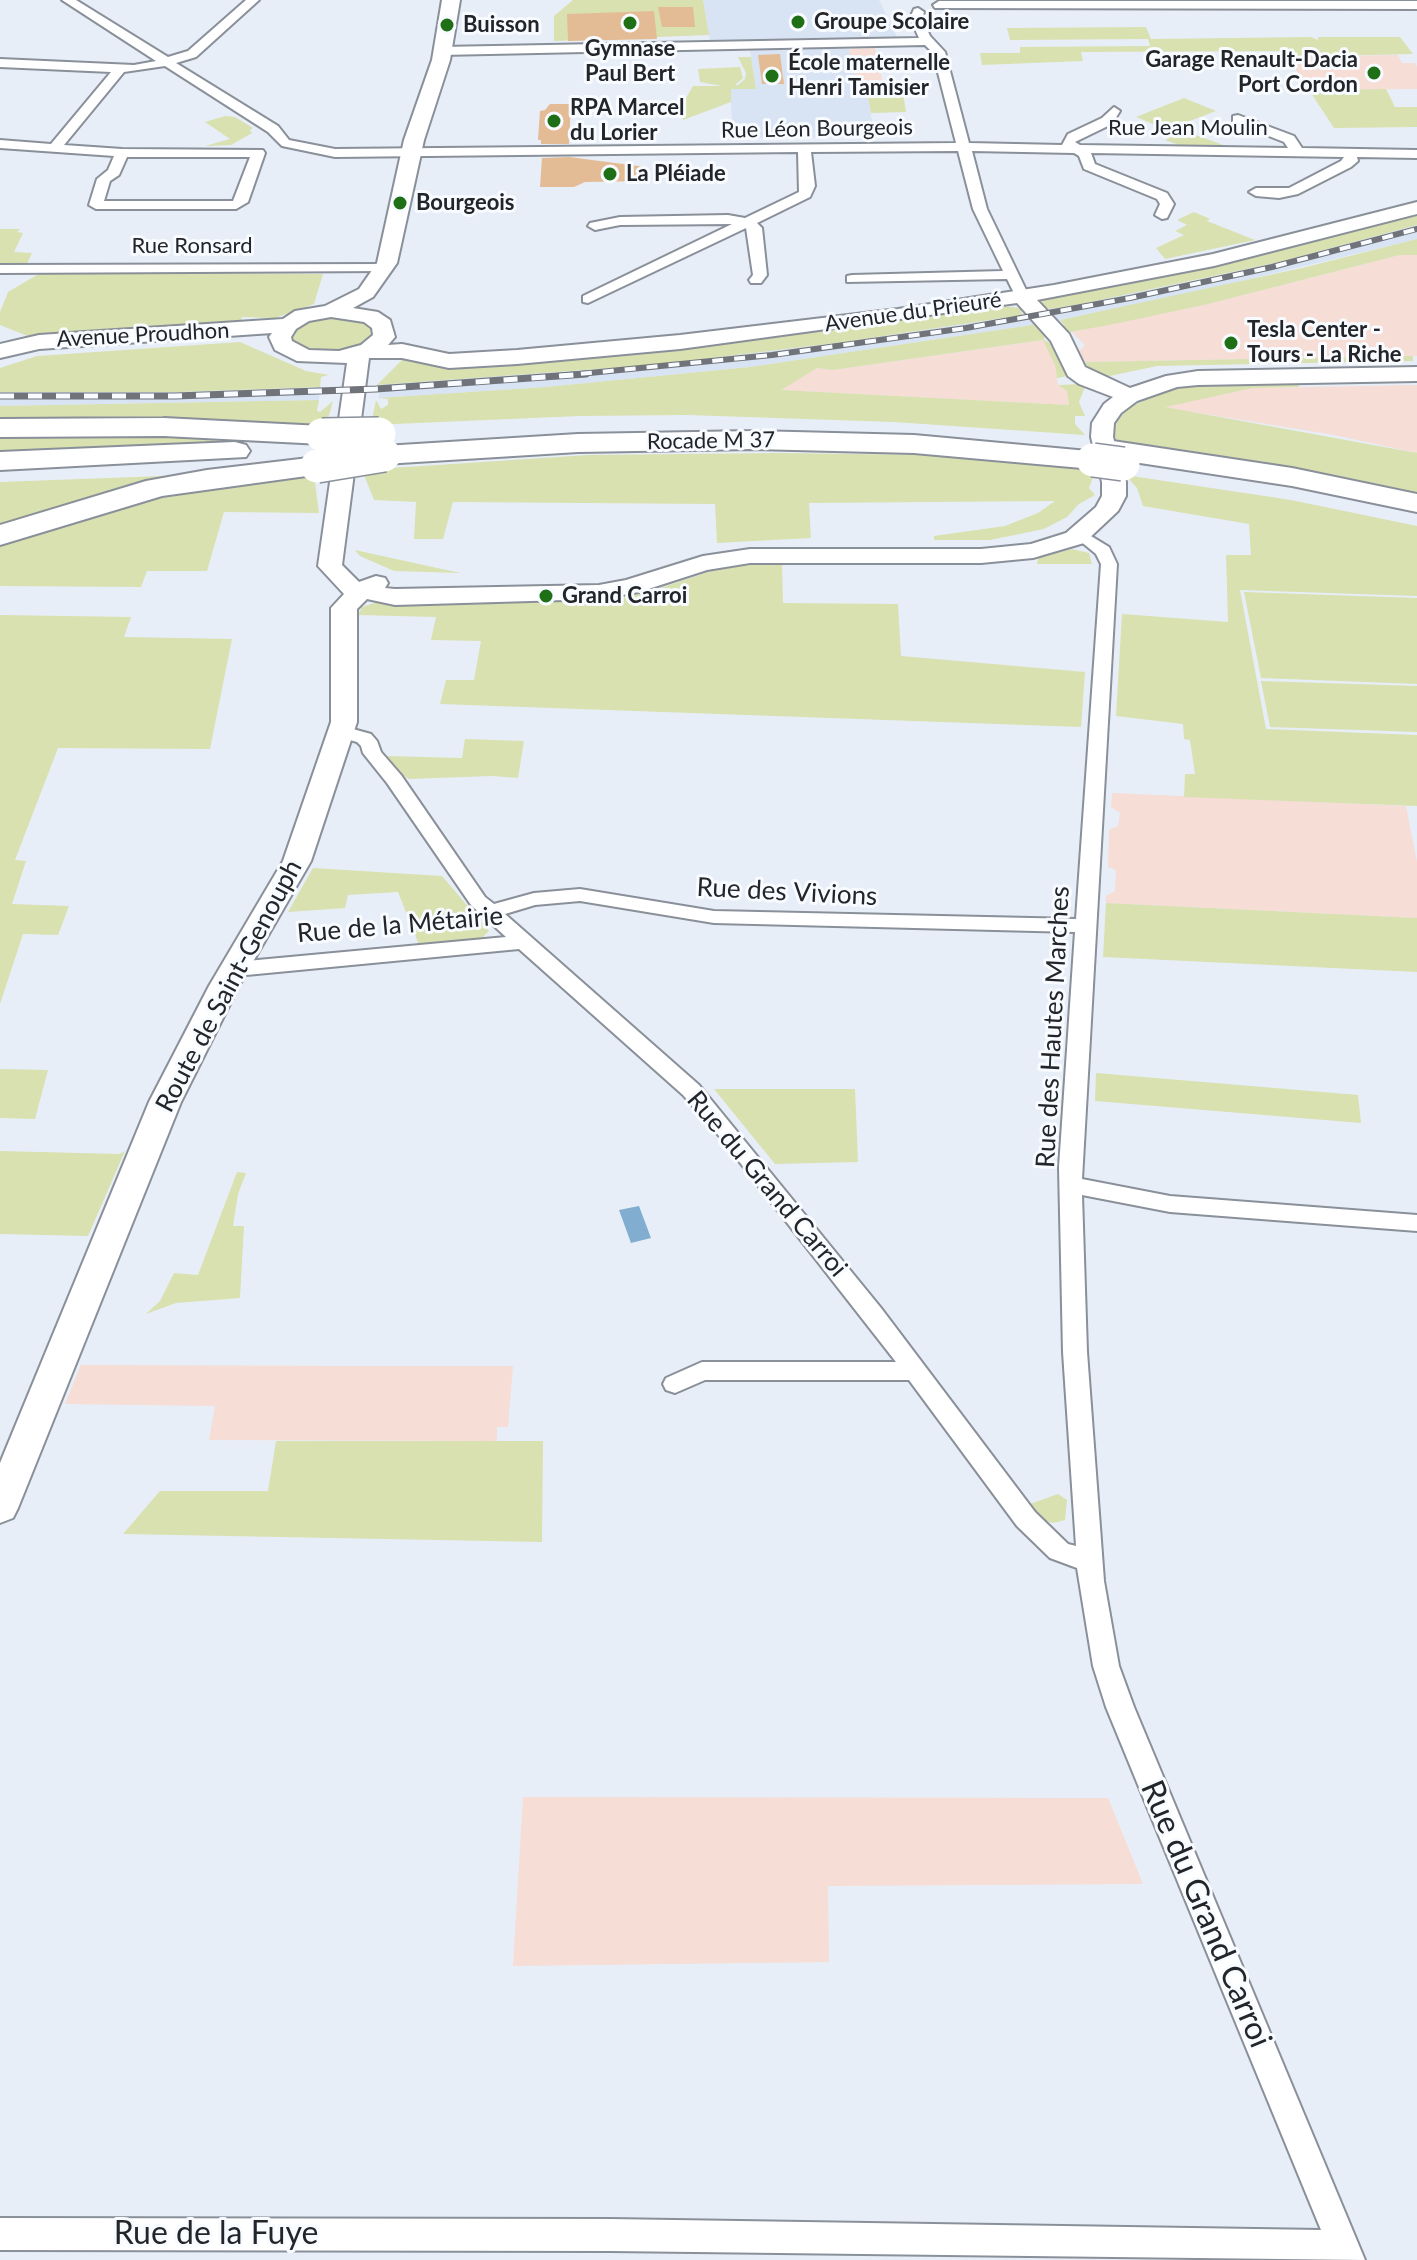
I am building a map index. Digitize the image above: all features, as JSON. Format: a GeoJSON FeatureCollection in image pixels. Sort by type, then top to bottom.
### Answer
{"type":"FeatureCollection","features":[{"type":"Feature","properties":{"kind":"highway"},"geometry":{"type":"LineString","coordinates":[[10,426],[164,427],[320,452]]}},
{"type":"Feature","properties":{"kind":"highway","name":"Rocade M 37"},"geometry":{"type":"LineString","coordinates":[[380,444],[575,429],[856,428],[961,434],[1104,455],[1292,477],[1417,503]]}},
{"type":"Feature","properties":{"kind":"highway","name":"Rocade M 37"},"geometry":{"type":"LineString","coordinates":[[380,444],[754,440],[901,443],[1104,455],[1417,517]]}},
{"type":"Feature","properties":{"kind":"highway"},"geometry":{"type":"LineString","coordinates":[[15,467],[320,452],[380,444]]}},
{"type":"Feature","properties":{"kind":"highway"},"geometry":{"type":"LineString","coordinates":[[0,535],[157,488],[320,452]]}},
{"type":"Feature","properties":{"kind":"street"},"geometry":{"type":"LineString","coordinates":[[68,0],[168,63],[257,142],[283,150],[285,141]]}},
{"type":"Feature","properties":{"kind":"street"},"geometry":{"type":"LineString","coordinates":[[0,63],[120,69],[168,63],[192,54],[253,0]]}},
{"type":"Feature","properties":{"kind":"street"},"geometry":{"type":"LineString","coordinates":[[353,382],[329,364],[294,352],[286,335],[303,316],[331,311],[366,293],[384,268],[412,152],[441,62],[451,0]]}},
{"type":"Feature","properties":{"kind":"street"},"geometry":{"type":"LineString","coordinates":[[1129,396],[1084,378],[1076,371],[1061,339],[1017,286],[980,209],[939,52],[912,9],[934,10],[935,2],[1417,5]]}},
{"type":"Feature","properties":{"kind":"street"},"geometry":{"type":"LineString","coordinates":[[441,51],[930,41]]}},
{"type":"Feature","properties":{"kind":"street"},"geometry":{"type":"LineString","coordinates":[[54,148],[120,69]]}},
{"type":"Feature","properties":{"kind":"street","name":"Rue Jean Moulin"},"geometry":{"type":"LineString","coordinates":[[1114,111],[1107,121],[1068,141],[1068,146],[1085,154],[1089,166],[1162,196],[1167,204],[1162,215]]}},
{"type":"Feature","properties":{"kind":"street","name":"Rue Jean Moulin"},"geometry":{"type":"LineString","coordinates":[[1238,119],[1289,139],[1297,151]]}},
{"type":"Feature","properties":{"kind":"street"},"geometry":{"type":"LineString","coordinates":[[122,153],[114,172],[104,179],[94,204],[236,205],[241,202],[257,142],[273,129],[285,141],[335,153]]}},
{"type":"Feature","properties":{"kind":"street"},"geometry":{"type":"LineString","coordinates":[[0,144],[122,153],[203,153],[257,142],[335,153]]}},
{"type":"Feature","properties":{"kind":"street","name":"Rue Léon Bourgeois"},"geometry":{"type":"LineString","coordinates":[[335,153],[984,148]]}},
{"type":"Feature","properties":{"kind":"street","name":"Rue Jean Moulin"},"geometry":{"type":"LineString","coordinates":[[984,148],[1417,154]]}},
{"type":"Feature","properties":{"kind":"street"},"geometry":{"type":"LineString","coordinates":[[588,299],[805,194],[808,186],[804,149]]}},
{"type":"Feature","properties":{"kind":"street"},"geometry":{"type":"LineString","coordinates":[[1256,192],[1279,194],[1293,191],[1351,161],[1350,154]]}},
{"type":"Feature","properties":{"kind":"street","name":"Avenue du Prieuré"},"geometry":{"type":"LineString","coordinates":[[312,357],[339,358],[362,353],[402,351],[458,361],[594,351],[811,327],[1017,286],[1229,257],[1417,208]]}},
{"type":"Feature","properties":{"kind":"street"},"geometry":{"type":"LineString","coordinates":[[595,226],[620,221],[728,219],[747,222],[755,228],[760,275],[756,280]]}},
{"type":"Feature","properties":{"kind":"street","name":"Rue Ronsard"},"geometry":{"type":"LineString","coordinates":[[0,269],[384,268]]}},
{"type":"Feature","properties":{"kind":"street"},"geometry":{"type":"LineString","coordinates":[[852,279],[1017,286]]}},
{"type":"Feature","properties":{"kind":"street"},"geometry":{"type":"LineString","coordinates":[[366,293],[380,343],[362,353],[353,382],[355,400],[330,566],[344,582],[395,597],[576,593],[630,587],[692,566],[739,557],[994,556],[1033,551],[1081,535],[1096,523],[1114,496],[1114,482],[1102,431],[1112,409],[1129,396],[1152,387],[1198,378],[1417,374]]}},
{"type":"Feature","properties":{"kind":"street"},"geometry":{"type":"LineString","coordinates":[[331,311],[377,325],[388,341],[402,351]]}},
{"type":"Feature","properties":{"kind":"street","name":"Avenue Proudhon"},"geometry":{"type":"LineString","coordinates":[[0,351],[47,341],[286,335]]}},
{"type":"Feature","properties":{"kind":"street","name":"Avenue Proudhon"},"geometry":{"type":"LineString","coordinates":[[0,362],[28,354],[265,339],[286,335]]}},
{"type":"Feature","properties":{"kind":"street","name":"Rue des Hautes Marches"},"geometry":{"type":"LineString","coordinates":[[1081,535],[1100,547],[1109,564],[1071,1135],[1075,1352],[1087,1548]]}},
{"type":"Feature","properties":{"kind":"street","name":"Route de Saint-Genouph"},"geometry":{"type":"LineString","coordinates":[[0,1508],[165,1102],[297,861],[339,741],[345,712],[344,608],[368,587]]}},
{"type":"Feature","properties":{"kind":"street","name":"Rue du Grand Carroi"},"geometry":{"type":"LineString","coordinates":[[339,741],[372,753],[489,912],[600,1008],[700,1101],[767,1179],[1040,1534],[1059,1551],[1087,1548],[1106,1666],[1120,1707],[1346,2253]]}},
{"type":"Feature","properties":{"kind":"street","name":"Rue des Vivions"},"geometry":{"type":"LineString","coordinates":[[489,912],[534,899],[580,895],[738,919],[1086,926]]}},
{"type":"Feature","properties":{"kind":"street","name":"Rue de la Métairie"},"geometry":{"type":"LineString","coordinates":[[236,969],[522,942]]}},
{"type":"Feature","properties":{"kind":"street"},"geometry":{"type":"LineString","coordinates":[[1072,1185],[1170,1204],[1417,1223]]}},
{"type":"Feature","properties":{"kind":"street"},"geometry":{"type":"LineString","coordinates":[[675,1384],[702,1371],[914,1371]]}},
{"type":"Feature","properties":{"kind":"street","name":"Rue de la Fuye"},"geometry":{"type":"LineString","coordinates":[[0,2234],[594,2234],[1346,2253]]}},
{"type":"Feature","properties":{"kind":"shaded area","name":"Groupe Scolaire"},"geometry":{"type":"Polygon","coordinates":[[[703,0],[879,0],[898,39],[710,42],[703,0]]]}},
{"type":"Feature","properties":{"kind":"shaded area"},"geometry":{"type":"Polygon","coordinates":[[[875,48],[884,87],[858,87],[849,49],[875,48]]]}},
{"type":"Feature","properties":{"kind":"shaded area"},"geometry":{"type":"Polygon","coordinates":[[[849,49],[858,87],[866,87],[875,137],[733,138],[730,89],[756,89],[750,50],[849,49]]]}},
{"type":"Feature","properties":{"kind":"shaded area"},"geometry":{"type":"Polygon","coordinates":[[[1398,55],[1402,63],[1415,63],[1417,89],[1309,90],[1288,57],[1398,55]]]}},
{"type":"Feature","properties":{"kind":"shaded area"},"geometry":{"type":"Polygon","coordinates":[[[1417,225],[1417,239],[1200,291],[1039,324],[750,367],[546,387],[378,398],[382,384],[653,365],[844,342],[1022,315],[1218,276],[1417,225]]]}},
{"type":"Feature","properties":{"kind":"shaded area"},"geometry":{"type":"Polygon","coordinates":[[[1400,255],[1417,255],[1417,356],[1085,362],[1079,351],[1085,345],[1072,332],[1204,305],[1400,255]]]}},
{"type":"Feature","properties":{"kind":"shaded area"},"geometry":{"type":"Polygon","coordinates":[[[1044,340],[1055,365],[1058,385],[1067,391],[1069,405],[779,390],[817,368],[833,370],[1044,340]]]}},
{"type":"Feature","properties":{"kind":"shaded area"},"geometry":{"type":"Polygon","coordinates":[[[1417,385],[1417,453],[1334,435],[1162,407],[1253,388],[1417,385]]]}},
{"type":"Feature","properties":{"kind":"shaded area"},"geometry":{"type":"Polygon","coordinates":[[[320,387],[319,400],[0,406],[0,392],[179,392],[320,387]]]}},
{"type":"Feature","properties":{"kind":"shaded area"},"geometry":{"type":"Polygon","coordinates":[[[1112,793],[1406,806],[1417,862],[1417,918],[1106,903],[1106,896],[1115,891],[1116,870],[1108,867],[1109,830],[1118,826],[1120,813],[1111,807],[1112,793]]]}},
{"type":"Feature","properties":{"kind":"shaded area"},"geometry":{"type":"Polygon","coordinates":[[[81,1365],[513,1366],[508,1427],[497,1427],[497,1441],[209,1440],[215,1406],[65,1404],[81,1365]]]}},
{"type":"Feature","properties":{"kind":"shaded area"},"geometry":{"type":"Polygon","coordinates":[[[523,1797],[1108,1798],[1143,1884],[828,1886],[829,1962],[513,1966],[523,1797]]]}},
{"type":"Feature","properties":{"kind":"green space"},"geometry":{"type":"Polygon","coordinates":[[[573,0],[703,0],[709,35],[554,41],[554,16],[573,0]]]}},
{"type":"Feature","properties":{"kind":"green space"},"geometry":{"type":"Polygon","coordinates":[[[1146,27],[1151,39],[1400,37],[1413,54],[1288,57],[1283,51],[1081,52],[1083,61],[982,65],[980,53],[1020,53],[1020,47],[1150,46],[1148,39],[1010,40],[1007,28],[1146,27]]]}},
{"type":"Feature","properties":{"kind":"green space"},"geometry":{"type":"Polygon","coordinates":[[[738,57],[751,57],[756,89],[731,89],[731,102],[683,120],[682,105],[693,86],[722,86],[700,82],[698,69],[740,67],[743,78],[735,85],[738,85],[745,79],[746,73],[738,57]]]}},
{"type":"Feature","properties":{"kind":"green space"},"geometry":{"type":"Polygon","coordinates":[[[866,87],[902,87],[906,112],[871,113],[866,87]]]}},
{"type":"Feature","properties":{"kind":"green space"},"geometry":{"type":"Polygon","coordinates":[[[1386,89],[1395,107],[1417,107],[1417,127],[1334,128],[1309,90],[1386,89]]]}},
{"type":"Feature","properties":{"kind":"green space"},"geometry":{"type":"Polygon","coordinates":[[[1184,98],[1216,111],[1174,127],[1226,146],[1179,145],[1165,140],[1178,134],[1136,117],[1184,98]]]}},
{"type":"Feature","properties":{"kind":"green space"},"geometry":{"type":"Polygon","coordinates":[[[225,116],[235,117],[253,128],[250,130],[252,133],[231,145],[205,146],[230,139],[205,122],[225,116]]]}},
{"type":"Feature","properties":{"kind":"green space"},"geometry":{"type":"Polygon","coordinates":[[[1194,212],[1210,219],[1207,221],[1255,240],[1165,259],[1156,248],[1184,235],[1175,231],[1187,225],[1177,220],[1194,212]]]}},
{"type":"Feature","properties":{"kind":"green space"},"geometry":{"type":"Polygon","coordinates":[[[1417,212],[1417,225],[1279,262],[1086,303],[1050,309],[1039,304],[1047,298],[1074,291],[1251,256],[1417,212]]]}},
{"type":"Feature","properties":{"kind":"green space"},"geometry":{"type":"Polygon","coordinates":[[[0,229],[20,229],[17,232],[23,233],[14,252],[32,253],[27,264],[0,264],[0,229]]]}},
{"type":"Feature","properties":{"kind":"green space"},"geometry":{"type":"Polygon","coordinates":[[[1417,239],[1417,255],[1400,255],[1204,305],[1109,325],[1065,333],[1061,327],[1064,325],[1060,320],[1302,268],[1417,239]]]}},
{"type":"Feature","properties":{"kind":"green space"},"geometry":{"type":"Polygon","coordinates":[[[61,271],[323,274],[314,304],[275,318],[242,317],[241,326],[30,337],[0,325],[0,312],[8,292],[37,275],[61,271]]]}},
{"type":"Feature","properties":{"kind":"green space"},"geometry":{"type":"Polygon","coordinates":[[[992,305],[1021,308],[1022,315],[844,342],[653,365],[377,385],[403,359],[436,364],[766,337],[992,305]]]}},
{"type":"Feature","properties":{"kind":"green space"},"geometry":{"type":"Polygon","coordinates":[[[333,316],[366,323],[371,329],[370,338],[359,346],[335,353],[315,352],[293,342],[291,336],[296,328],[309,320],[333,316]]]}},
{"type":"Feature","properties":{"kind":"green space"},"geometry":{"type":"Polygon","coordinates":[[[1039,324],[1045,332],[1044,340],[1050,343],[1068,376],[1057,378],[1055,365],[1043,340],[833,370],[817,368],[781,390],[1069,405],[1067,391],[1058,385],[1081,384],[1085,387],[1079,402],[1085,416],[1075,416],[1075,424],[1085,435],[894,422],[687,415],[371,425],[376,400],[381,409],[388,405],[388,399],[378,398],[546,387],[750,367],[1039,324]]]}},
{"type":"Feature","properties":{"kind":"green space"},"geometry":{"type":"Polygon","coordinates":[[[240,342],[306,371],[329,375],[321,377],[320,387],[179,392],[0,392],[0,368],[37,356],[240,342]]]}},
{"type":"Feature","properties":{"kind":"green space"},"geometry":{"type":"Polygon","coordinates":[[[1413,356],[1413,361],[1157,366],[1100,378],[1088,369],[1085,362],[1413,356]]]}},
{"type":"Feature","properties":{"kind":"green space"},"geometry":{"type":"Polygon","coordinates":[[[1298,383],[1299,387],[1253,388],[1165,407],[1417,453],[1417,493],[1281,466],[1113,439],[1117,422],[1128,408],[1165,391],[1194,386],[1298,383]]]}},
{"type":"Feature","properties":{"kind":"green space"},"geometry":{"type":"Polygon","coordinates":[[[319,400],[317,411],[320,412],[333,401],[326,426],[0,419],[0,406],[319,400]]]}},
{"type":"Feature","properties":{"kind":"green space"},"geometry":{"type":"Polygon","coordinates":[[[181,432],[293,438],[0,451],[0,435],[181,432]]]}},
{"type":"Feature","properties":{"kind":"green space"},"geometry":{"type":"Polygon","coordinates":[[[588,455],[927,455],[1088,469],[1095,472],[1089,488],[1095,495],[1079,504],[1067,517],[1044,529],[990,540],[934,540],[934,536],[1005,526],[1038,513],[1055,501],[809,503],[811,538],[717,543],[715,504],[453,502],[443,539],[414,539],[416,502],[374,500],[362,470],[588,455]]]}},
{"type":"Feature","properties":{"kind":"green space"},"geometry":{"type":"Polygon","coordinates":[[[189,475],[0,530],[0,482],[189,475]]]}},
{"type":"Feature","properties":{"kind":"green space"},"geometry":{"type":"Polygon","coordinates":[[[314,475],[319,513],[224,512],[207,571],[147,571],[141,587],[0,586],[0,543],[159,495],[237,482],[314,475]]]}},
{"type":"Feature","properties":{"kind":"green space"},"geometry":{"type":"Polygon","coordinates":[[[1125,475],[1291,500],[1417,526],[1417,596],[1240,590],[1266,729],[1417,735],[1417,806],[1184,797],[1185,774],[1195,774],[1190,740],[1184,739],[1183,724],[1116,716],[1122,614],[1228,622],[1226,555],[1251,555],[1249,524],[1143,506],[1137,488],[1125,475]]]}},
{"type":"Feature","properties":{"kind":"green space"},"geometry":{"type":"Polygon","coordinates":[[[1072,549],[1089,553],[1092,564],[1037,564],[1038,558],[1072,549]]]}},
{"type":"Feature","properties":{"kind":"green space"},"geometry":{"type":"Polygon","coordinates":[[[355,550],[461,573],[394,571],[360,556],[355,550]]]}},
{"type":"Feature","properties":{"kind":"green space"},"geometry":{"type":"Polygon","coordinates":[[[782,562],[783,603],[898,604],[901,656],[1085,672],[1081,727],[440,704],[446,680],[474,680],[481,641],[431,640],[436,617],[358,615],[362,607],[380,601],[606,600],[645,593],[720,568],[782,562]]]}},
{"type":"Feature","properties":{"kind":"green space"},"geometry":{"type":"Polygon","coordinates":[[[1244,592],[1417,598],[1417,684],[1261,678],[1244,592]]]}},
{"type":"Feature","properties":{"kind":"green space"},"geometry":{"type":"Polygon","coordinates":[[[0,615],[131,617],[124,637],[232,639],[210,749],[58,748],[15,860],[26,861],[12,904],[69,906],[58,935],[23,934],[0,1004],[0,615]]]}},
{"type":"Feature","properties":{"kind":"green space"},"geometry":{"type":"Polygon","coordinates":[[[1261,681],[1417,686],[1417,732],[1270,727],[1261,681]]]}},
{"type":"Feature","properties":{"kind":"green space"},"geometry":{"type":"Polygon","coordinates":[[[465,739],[524,741],[518,778],[409,779],[387,756],[462,758],[465,739]]]}},
{"type":"Feature","properties":{"kind":"green space"},"geometry":{"type":"Polygon","coordinates":[[[313,868],[442,876],[489,931],[481,939],[419,945],[398,892],[348,895],[345,908],[288,912],[313,868]]]}},
{"type":"Feature","properties":{"kind":"green space"},"geometry":{"type":"Polygon","coordinates":[[[1106,903],[1417,918],[1417,972],[1103,957],[1106,903]]]}},
{"type":"Feature","properties":{"kind":"green space"},"geometry":{"type":"Polygon","coordinates":[[[0,1069],[48,1070],[35,1119],[0,1118],[0,1069]]]}},
{"type":"Feature","properties":{"kind":"green space"},"geometry":{"type":"Polygon","coordinates":[[[1096,1073],[1358,1095],[1361,1123],[1095,1101],[1096,1073]]]}},
{"type":"Feature","properties":{"kind":"green space"},"geometry":{"type":"Polygon","coordinates":[[[714,1089],[855,1089],[858,1162],[775,1164],[714,1089]]]}},
{"type":"Feature","properties":{"kind":"green space"},"geometry":{"type":"Polygon","coordinates":[[[0,1151],[119,1154],[125,1151],[88,1236],[0,1234],[0,1151]]]}},
{"type":"Feature","properties":{"kind":"green space"},"geometry":{"type":"Polygon","coordinates":[[[237,1172],[246,1173],[238,1194],[233,1226],[244,1226],[240,1298],[176,1303],[146,1314],[160,1301],[174,1273],[198,1275],[237,1172]]]}},
{"type":"Feature","properties":{"kind":"green space"},"geometry":{"type":"Polygon","coordinates":[[[276,1441],[543,1441],[542,1542],[123,1534],[160,1491],[268,1491],[276,1441]]]}},
{"type":"Feature","properties":{"kind":"green space"},"geometry":{"type":"Polygon","coordinates":[[[1058,1494],[1067,1500],[1065,1520],[1053,1523],[1043,1520],[1030,1504],[1058,1494]]]}},
{"type":"Feature","properties":{"kind":"water"},"geometry":{"type":"Polygon","coordinates":[[[639,1206],[651,1238],[631,1243],[619,1210],[639,1206]]]}},
{"type":"Feature","properties":{"kind":"building"},"geometry":{"type":"Polygon","coordinates":[[[658,7],[693,7],[695,27],[662,27],[658,7]]]}},
{"type":"Feature","properties":{"kind":"building","name":"Gymnase Paul Bert"},"geometry":{"type":"Polygon","coordinates":[[[654,11],[657,39],[568,41],[567,14],[654,11]]]}},
{"type":"Feature","properties":{"kind":"building"},"geometry":{"type":"Polygon","coordinates":[[[780,54],[784,84],[762,84],[758,55],[780,54]]]}},
{"type":"Feature","properties":{"kind":"building"},"geometry":{"type":"Polygon","coordinates":[[[550,104],[571,104],[569,144],[541,144],[538,140],[540,111],[550,104]]]}},
{"type":"Feature","properties":{"kind":"building","name":"La Pléiade"},"geometry":{"type":"Polygon","coordinates":[[[569,157],[646,167],[645,181],[585,182],[574,187],[540,187],[542,158],[569,157]]]}},
{"type":"Feature","properties":{"kind":"railway"},"geometry":{"type":"LineString","coordinates":[[562,376],[772,355],[966,328],[1130,298],[1272,267],[1417,229]]}},
{"type":"Feature","properties":{"kind":"railway"},"geometry":{"type":"LineString","coordinates":[[562,376],[586,374]]}},
{"type":"Feature","properties":{"kind":"railway"},"geometry":{"type":"LineString","coordinates":[[0,396],[175,396],[376,389],[562,376]]}},
{"type":"Feature","properties":{"kind":"place","name":"Groupe Scolaire"},"geometry":{"type":"Point","coordinates":[798,22]}},
{"type":"Feature","properties":{"kind":"place","name":"Gymnase Paul Bert"},"geometry":{"type":"Point","coordinates":[630,23]}},
{"type":"Feature","properties":{"kind":"place","name":"Buisson"},"geometry":{"type":"Point","coordinates":[447,25]}},
{"type":"Feature","properties":{"kind":"place","name":"Garage Renault-Dacia Port Cordon"},"geometry":{"type":"Point","coordinates":[1374,73]}},
{"type":"Feature","properties":{"kind":"place","name":"École maternelle Henri Tamisier"},"geometry":{"type":"Point","coordinates":[772,76]}},
{"type":"Feature","properties":{"kind":"place","name":"RPA Marcel du Lorier"},"geometry":{"type":"Point","coordinates":[554,121]}},
{"type":"Feature","properties":{"kind":"place","name":"La Pléiade"},"geometry":{"type":"Point","coordinates":[610,174]}},
{"type":"Feature","properties":{"kind":"place","name":"Bourgeois"},"geometry":{"type":"Point","coordinates":[400,203]}},
{"type":"Feature","properties":{"kind":"place","name":"Tesla Center - Tours - La Riche"},"geometry":{"type":"Point","coordinates":[1231,343]}},
{"type":"Feature","properties":{"kind":"place","name":"Grand Carroi"},"geometry":{"type":"Point","coordinates":[546,596]}}]}
